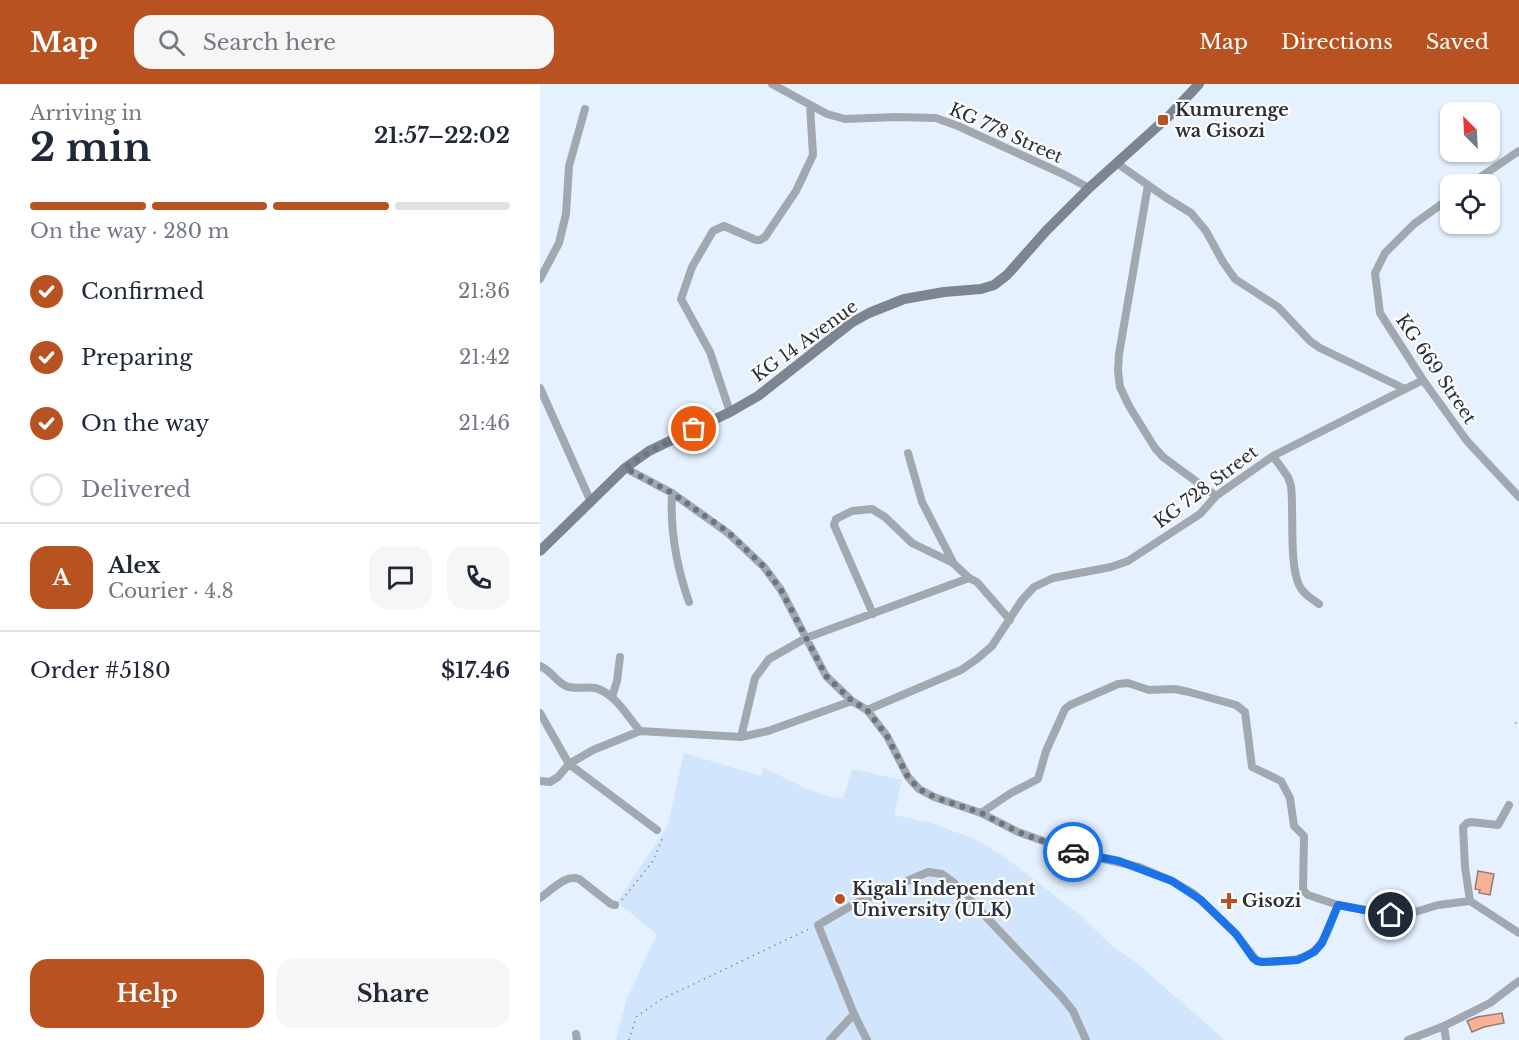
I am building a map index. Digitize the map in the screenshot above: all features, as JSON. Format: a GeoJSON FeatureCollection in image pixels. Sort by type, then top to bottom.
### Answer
{"type":"FeatureCollection","features":[{"type":"Feature","properties":{"kind":"main road","name":"KG 14 Avenue"},"geometry":{"type":"LineString","coordinates":[[540,551],[625,468],[650,451],[758,396],[851,323],[904,299],[994,285],[1007,275],[1089,188],[1169,116],[1199,84]]}},
{"type":"Feature","properties":{"kind":"street","name":"KG 778 Street"},"geometry":{"type":"LineString","coordinates":[[772,84],[827,114],[845,119],[936,118],[1063,174],[1089,188]]}},
{"type":"Feature","properties":{"kind":"street"},"geometry":{"type":"LineString","coordinates":[[730,412],[710,352],[684,307],[681,299],[682,292],[692,267],[713,231],[724,226],[756,240],[765,237],[796,191],[813,155],[810,105]]}},
{"type":"Feature","properties":{"kind":"street"},"geometry":{"type":"LineString","coordinates":[[540,279],[559,243],[566,214],[569,166],[585,109]]}},
{"type":"Feature","properties":{"kind":"street"},"geometry":{"type":"LineString","coordinates":[[1485,174],[1519,151]]}},
{"type":"Feature","properties":{"kind":"street"},"geometry":{"type":"LineString","coordinates":[[1118,164],[1198,220],[1235,279],[1278,307],[1310,341],[1405,389]]}},
{"type":"Feature","properties":{"kind":"street"},"geometry":{"type":"LineString","coordinates":[[1148,185],[1119,354],[1120,387],[1129,406],[1163,457],[1216,496]]}},
{"type":"Feature","properties":{"kind":"street","name":"KG 669 Street"},"geometry":{"type":"LineString","coordinates":[[1440,205],[1414,224],[1386,253],[1375,273],[1380,313],[1423,380],[1467,441],[1519,497]]}},
{"type":"Feature","properties":{"kind":"street","name":"KG 728 Street"},"geometry":{"type":"LineString","coordinates":[[867,710],[961,670],[992,646],[1022,600],[1034,587],[1053,578],[1111,567],[1128,561],[1200,514],[1216,496],[1273,456],[1423,380]]}},
{"type":"Feature","properties":{"kind":"street"},"geometry":{"type":"LineString","coordinates":[[540,388],[591,502]]}},
{"type":"Feature","properties":{"kind":"street"},"geometry":{"type":"LineString","coordinates":[[908,453],[922,502],[953,563]]}},
{"type":"Feature","properties":{"kind":"street"},"geometry":{"type":"LineString","coordinates":[[1273,456],[1292,486],[1295,569],[1298,584],[1306,595],[1319,604]]}},
{"type":"Feature","properties":{"kind":"street"},"geometry":{"type":"LineString","coordinates":[[625,468],[672,493],[728,532],[764,567],[781,590],[826,676],[852,701],[867,710],[887,736],[908,777],[919,789],[934,797],[981,813],[1018,832],[1077,853],[1139,867],[1172,881],[1193,893],[1236,934],[1257,961],[1288,961],[1307,957],[1322,943],[1338,905]]}},
{"type":"Feature","properties":{"kind":"street"},"geometry":{"type":"LineString","coordinates":[[672,493],[671,516],[678,566],[689,602]]}},
{"type":"Feature","properties":{"kind":"street"},"geometry":{"type":"LineString","coordinates":[[873,614],[834,525],[836,519],[852,511],[872,509],[885,517],[912,543],[953,563],[969,578],[977,582],[1010,620]]}},
{"type":"Feature","properties":{"kind":"street"},"geometry":{"type":"LineString","coordinates":[[741,737],[755,678],[769,659],[806,638],[969,578]]}},
{"type":"Feature","properties":{"kind":"street"},"geometry":{"type":"LineString","coordinates":[[612,697],[620,657]]}},
{"type":"Feature","properties":{"kind":"street"},"geometry":{"type":"LineString","coordinates":[[540,666],[551,671],[565,686],[596,688],[612,697],[639,731]]}},
{"type":"Feature","properties":{"kind":"street"},"geometry":{"type":"LineString","coordinates":[[981,813],[1011,793],[1038,779],[1061,716],[1070,705],[1118,684],[1128,682],[1149,690],[1176,689],[1236,705],[1245,712],[1251,767],[1281,782],[1290,798],[1294,826],[1304,836],[1302,882],[1303,890],[1308,895],[1338,905],[1391,915],[1406,915],[1438,905],[1470,901],[1519,933]]}},
{"type":"Feature","properties":{"kind":"street"},"geometry":{"type":"LineString","coordinates":[[540,781],[550,782],[558,777],[569,764],[601,746],[639,731],[741,737],[768,731],[852,701]]}},
{"type":"Feature","properties":{"kind":"street"},"geometry":{"type":"LineString","coordinates":[[540,713],[569,764],[657,830]]}},
{"type":"Feature","properties":{"kind":"street"},"geometry":{"type":"LineString","coordinates":[[1470,901],[1463,827],[1471,822],[1498,825],[1509,805]]}},
{"type":"Feature","properties":{"kind":"street"},"geometry":{"type":"LineString","coordinates":[[867,1040],[818,925],[856,903],[928,872],[942,874],[953,882],[1061,996],[1073,1011],[1086,1040]]}},
{"type":"Feature","properties":{"kind":"street"},"geometry":{"type":"LineString","coordinates":[[540,898],[573,877],[615,905]]}},
{"type":"Feature","properties":{"kind":"street"},"geometry":{"type":"LineString","coordinates":[[1408,1040],[1490,1003],[1519,981]]}},
{"type":"Feature","properties":{"kind":"street"},"geometry":{"type":"LineString","coordinates":[[830,1040],[854,1014]]}},
{"type":"Feature","properties":{"kind":"street"},"geometry":{"type":"LineString","coordinates":[[1443,1026],[1446,1040]]}},
{"type":"Feature","properties":{"kind":"path"},"geometry":{"type":"LineString","coordinates":[[1515,723],[1519,722]]}},
{"type":"Feature","properties":{"kind":"path"},"geometry":{"type":"LineString","coordinates":[[615,905],[620,902],[653,861],[664,838],[657,830]]}},
{"type":"Feature","properties":{"kind":"path"},"geometry":{"type":"LineString","coordinates":[[629,1040],[636,1017],[660,1000],[818,925]]}},
{"type":"Feature","properties":{"kind":"shaded area","name":"Kigali Independent University (ULK)"},"geometry":{"type":"Polygon","coordinates":[[[684,753],[761,776],[764,768],[829,797],[843,798],[852,769],[902,780],[894,815],[931,823],[975,839],[999,853],[1079,914],[1112,946],[1138,964],[1225,1040],[616,1040],[626,1001],[657,934],[617,902],[668,825],[684,753]]]}},
{"type":"Feature","properties":{"kind":"building"},"geometry":{"type":"Polygon","coordinates":[[[1478,871],[1494,874],[1490,895],[1479,893],[1480,890],[1475,889],[1478,871]]]}},
{"type":"Feature","properties":{"kind":"building"},"geometry":{"type":"Polygon","coordinates":[[[1502,1013],[1504,1023],[1472,1032],[1467,1021],[1477,1017],[1502,1013]]]}},
{"type":"Feature","properties":{"kind":"way so far"},"geometry":{"type":"LineString","coordinates":[[694,429],[650,451],[625,468],[672,493],[728,532],[751,552],[781,590],[826,676],[852,701],[867,710],[887,736],[908,777],[919,789],[934,797],[981,813],[1018,832],[1073,852]]}},
{"type":"Feature","properties":{"kind":"place","name":"Kumurenge wa Gisozi"},"geometry":{"type":"Point","coordinates":[1163,120]}},
{"type":"Feature","properties":{"kind":"place","name":"Kigali Independent University (ULK)"},"geometry":{"type":"Point","coordinates":[840,899]}},
{"type":"Feature","properties":{"kind":"place","name":"Gisozi"},"geometry":{"type":"Point","coordinates":[1229,901]}},
{"type":"Feature","properties":{"kind":"route"},"geometry":{"type":"LineString","coordinates":[[1073,852],[1139,867],[1193,893],[1236,934],[1253,958],[1262,962],[1298,960],[1314,952],[1322,943],[1338,905],[1391,915]]}}]}
